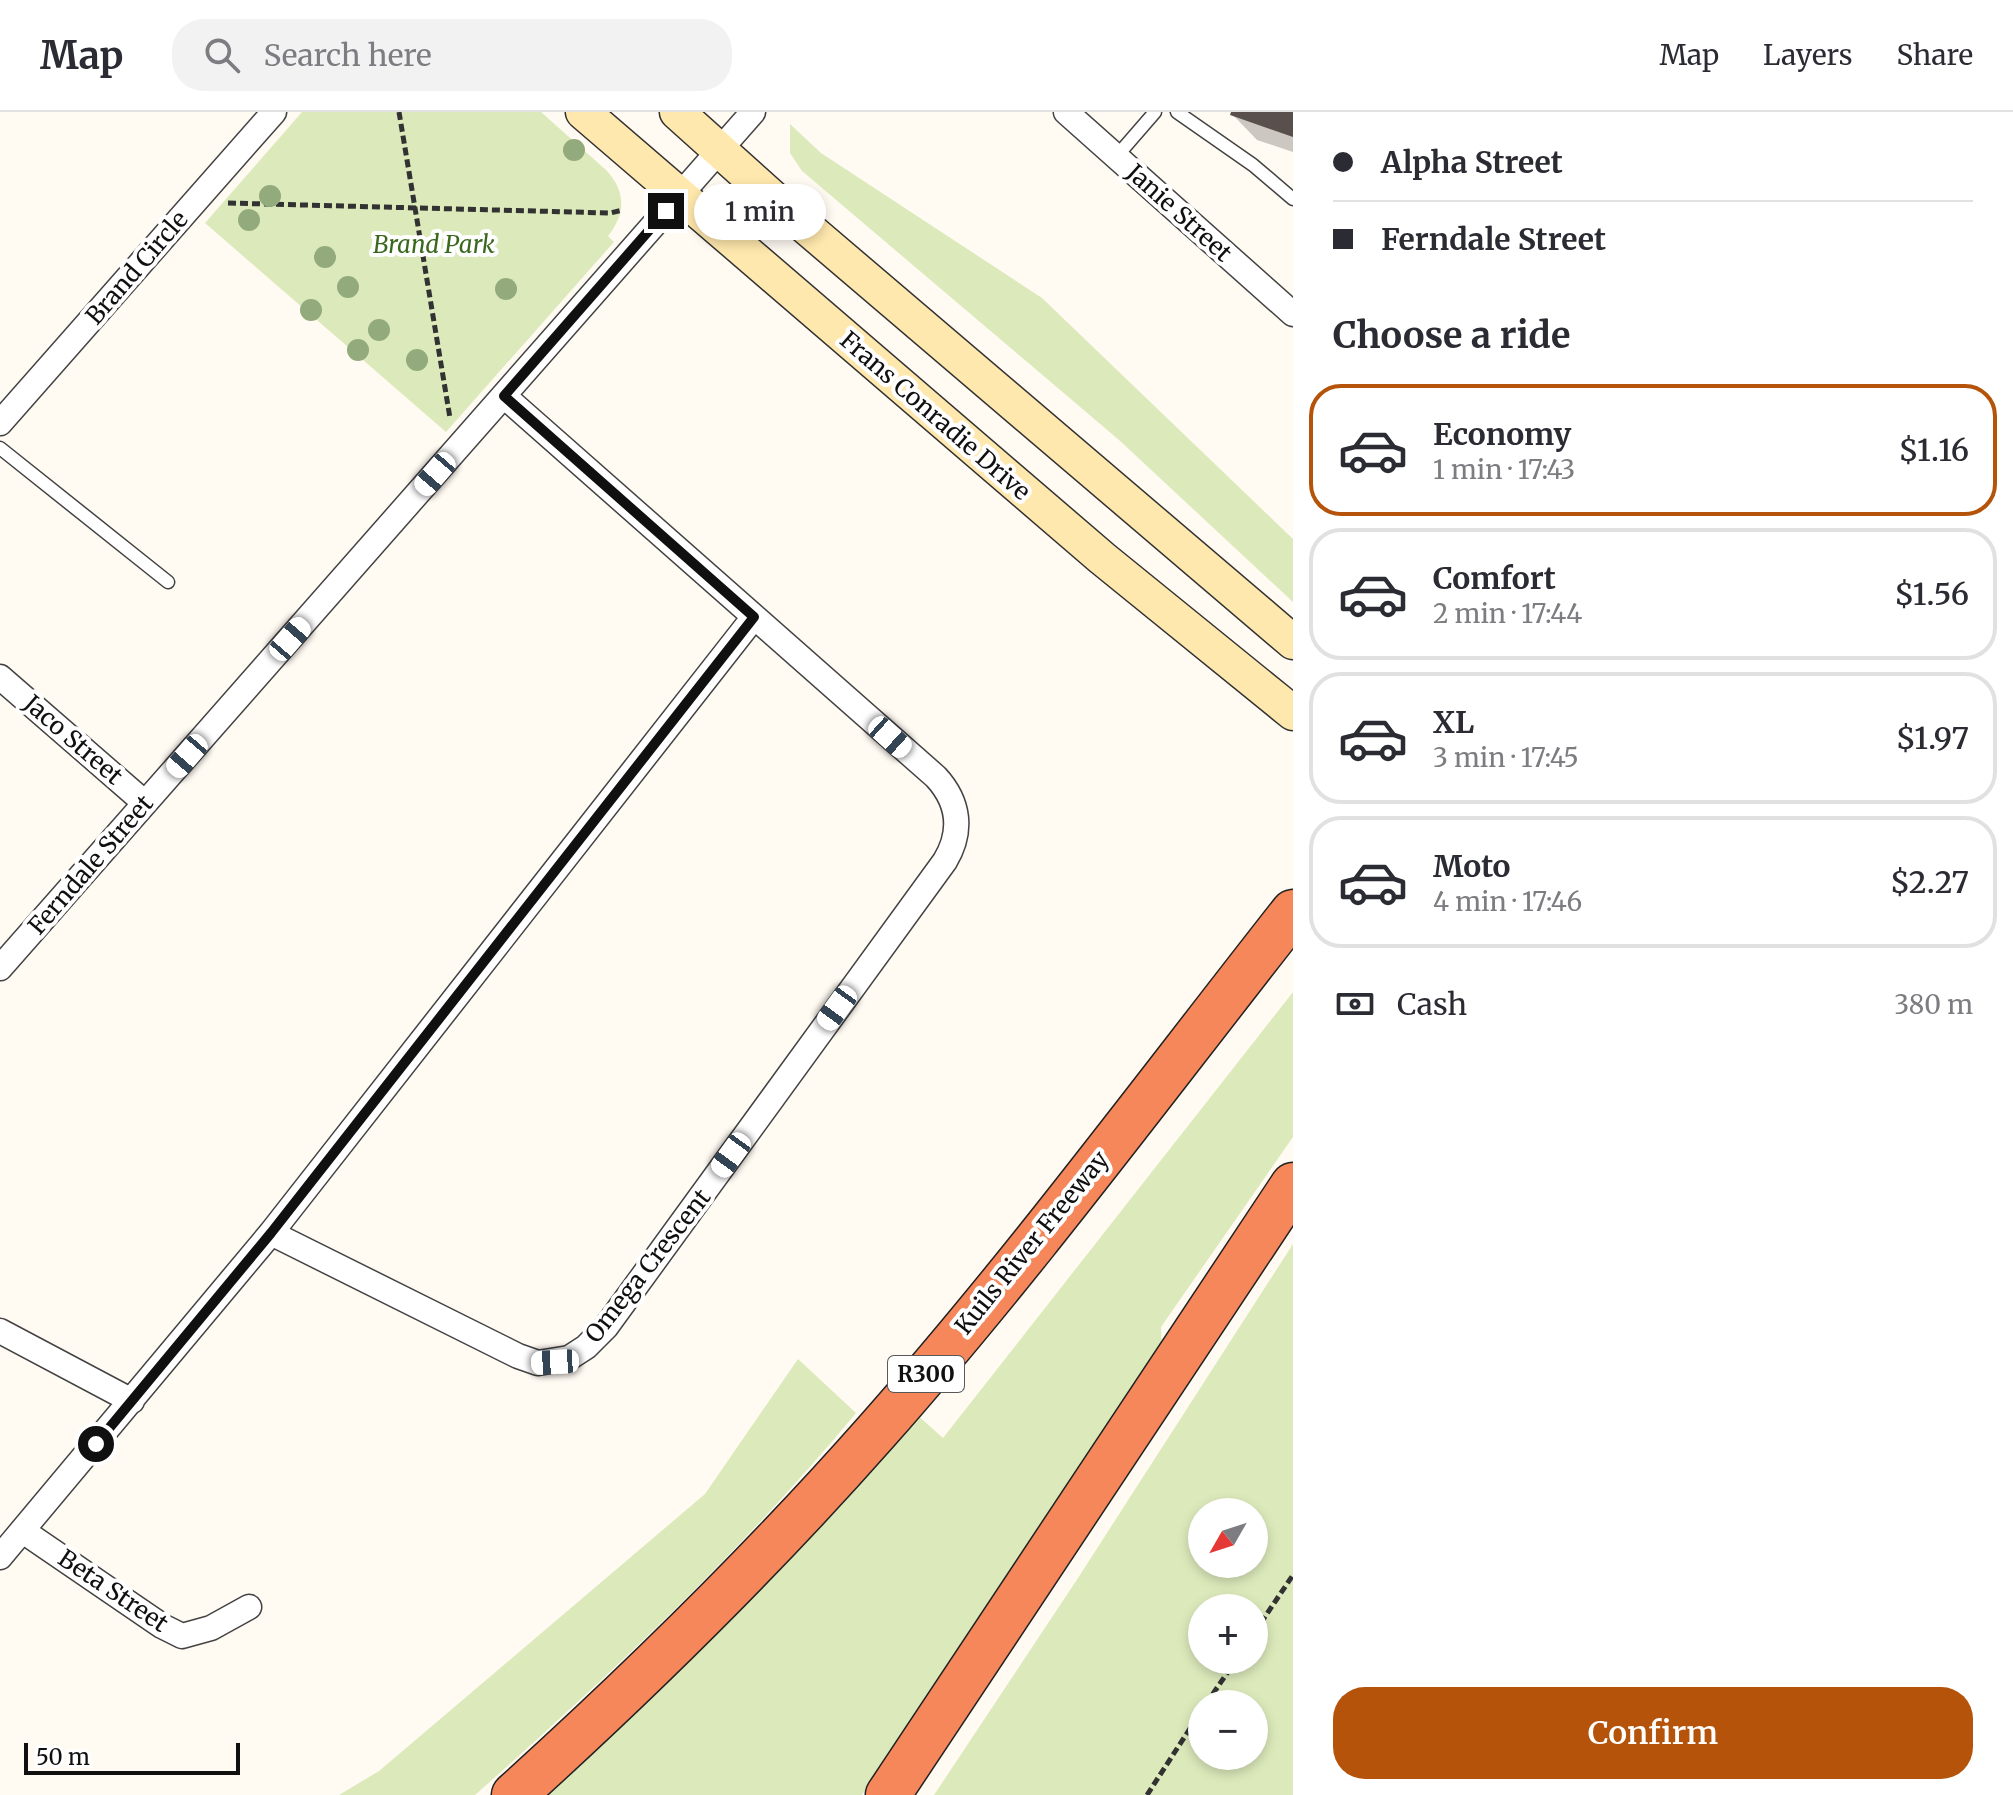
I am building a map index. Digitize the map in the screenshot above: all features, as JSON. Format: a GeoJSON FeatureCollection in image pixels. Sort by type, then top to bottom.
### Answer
{"type":"FeatureCollection","features":[{"type":"Feature","properties":{"kind":"highway","name":"Kuils River Freeway"},"geometry":{"type":"LineString","coordinates":[[514,1795],[700,1619],[877,1431],[1042,1234],[1293,912]]}},
{"type":"Feature","properties":{"kind":"highway"},"geometry":{"type":"LineString","coordinates":[[888,1795],[1293,1185]]}},
{"type":"Feature","properties":{"kind":"street","name":"Brand Circle"},"geometry":{"type":"LineString","coordinates":[[0,423],[274,112]]}},
{"type":"Feature","properties":{"kind":"street","name":"Frans Conradie Drive"},"geometry":{"type":"LineString","coordinates":[[583,112],[1102,558],[1293,713]]}},
{"type":"Feature","properties":{"kind":"street"},"geometry":{"type":"LineString","coordinates":[[677,112],[785,209],[1293,642]]}},
{"type":"Feature","properties":{"kind":"street","name":"Ferndale Street"},"geometry":{"type":"LineString","coordinates":[[0,968],[753,112]]}},
{"type":"Feature","properties":{"kind":"street","name":"Janie Street"},"geometry":{"type":"LineString","coordinates":[[1066,112],[1293,314]]}},
{"type":"Feature","properties":{"kind":"street","name":"Omega Crescent"},"geometry":{"type":"LineString","coordinates":[[271,1233],[464,1331],[538,1363],[569,1358],[586,1347],[606,1327],[945,861],[956,835],[956,809],[944,786],[504,396]]}},
{"type":"Feature","properties":{"kind":"street"},"geometry":{"type":"LineString","coordinates":[[0,1557],[271,1233],[754,617]]}},
{"type":"Feature","properties":{"kind":"street","name":"Jaco Street"},"geometry":{"type":"LineString","coordinates":[[0,677],[145,803]]}},
{"type":"Feature","properties":{"kind":"street"},"geometry":{"type":"LineString","coordinates":[[0,1331],[132,1401]]}},
{"type":"Feature","properties":{"kind":"street","name":"Beta Street"},"geometry":{"type":"LineString","coordinates":[[23,1531],[162,1626],[182,1636],[211,1628],[249,1607]]}},
{"type":"Feature","properties":{"kind":"lane"},"geometry":{"type":"LineString","coordinates":[[1116,157],[1155,112]]}},
{"type":"Feature","properties":{"kind":"lane"},"geometry":{"type":"LineString","coordinates":[[1179,113],[1253,165],[1293,199]]}},
{"type":"Feature","properties":{"kind":"lane"},"geometry":{"type":"LineString","coordinates":[[0,448],[168,582]]}},
{"type":"Feature","properties":{"kind":"path"},"geometry":{"type":"LineString","coordinates":[[399,112],[456,450]]}},
{"type":"Feature","properties":{"kind":"path"},"geometry":{"type":"LineString","coordinates":[[195,202],[610,213],[623,210]]}},
{"type":"Feature","properties":{"kind":"path"},"geometry":{"type":"LineString","coordinates":[[1268,1612],[1293,1575]]}},
{"type":"Feature","properties":{"kind":"path"},"geometry":{"type":"LineString","coordinates":[[1147,1795],[1188,1732]]}},
{"type":"Feature","properties":{"kind":"green space","name":"Brand Park"},"geometry":{"type":"Polygon","coordinates":[[[302,112],[541,112],[606,170],[617,186],[621,211],[608,236],[614,242],[446,432],[205,223],[302,112]]]}},
{"type":"Feature","properties":{"kind":"green space"},"geometry":{"type":"Polygon","coordinates":[[[790,124],[821,153],[1042,298],[1293,539],[1293,602],[1119,440],[802,171],[790,153],[790,124]]]}},
{"type":"Feature","properties":{"kind":"green space"},"geometry":{"type":"Polygon","coordinates":[[[1293,992],[1293,1137],[1161,1327],[1162,1350],[862,1795],[545,1795],[915,1413],[943,1438],[1293,992]]]}},
{"type":"Feature","properties":{"kind":"green space"},"geometry":{"type":"Polygon","coordinates":[[[1293,1244],[1293,1795],[934,1795],[1078,1578],[1293,1244]]]}},
{"type":"Feature","properties":{"kind":"green space"},"geometry":{"type":"Polygon","coordinates":[[[798,1359],[856,1413],[721,1563],[575,1705],[475,1795],[339,1795],[379,1771],[705,1494],[798,1359]]]}},
{"type":"Feature","properties":{"kind":"building"},"geometry":{"type":"Polygon","coordinates":[[[1231,112],[1293,112],[1293,137],[1230,115],[1231,112]]]}},
{"type":"Feature","properties":{"kind":"route"},"geometry":{"type":"LineString","coordinates":[[96,1444],[271,1233],[754,617],[504,396],[666,211]]}}]}
